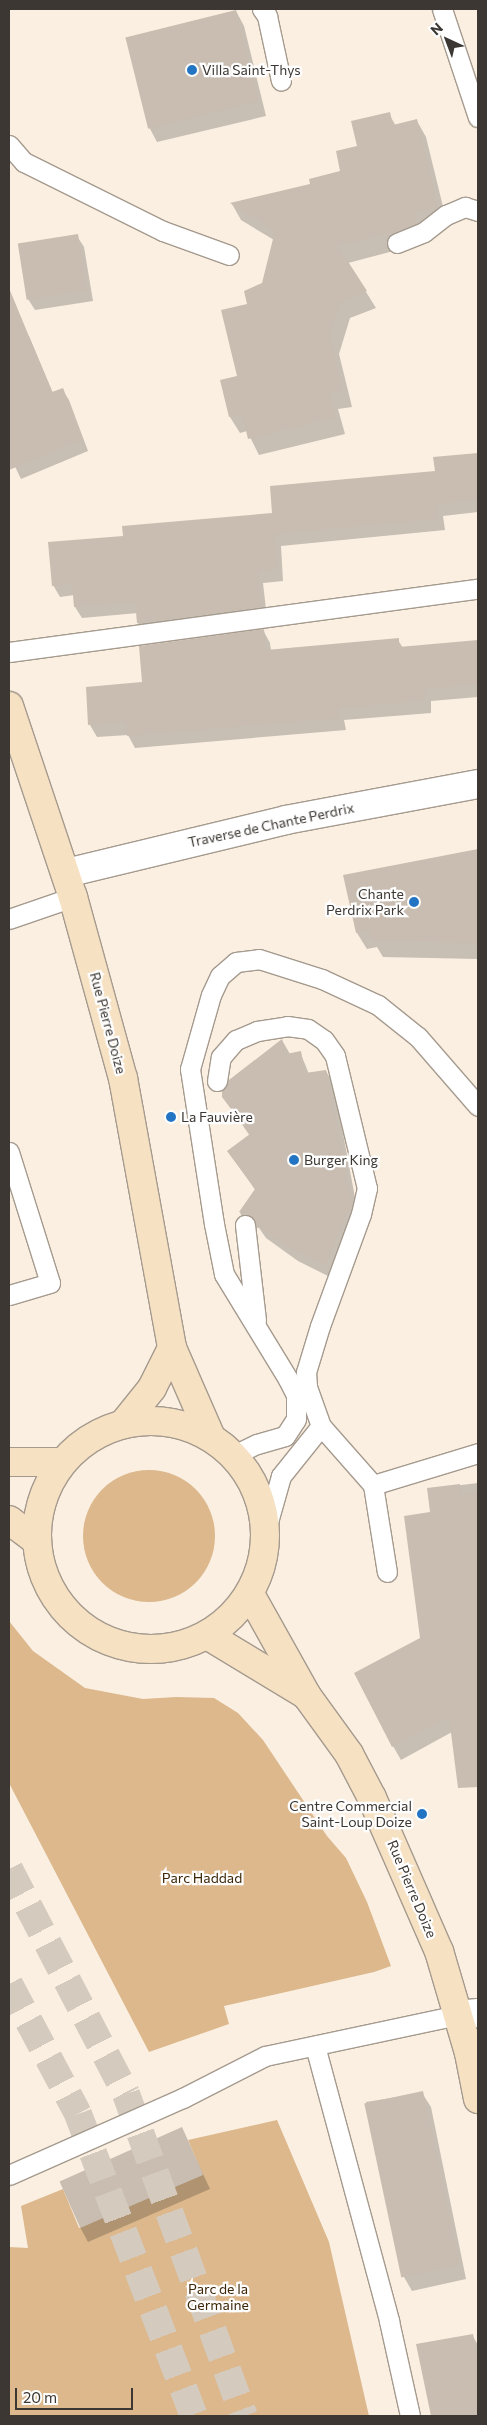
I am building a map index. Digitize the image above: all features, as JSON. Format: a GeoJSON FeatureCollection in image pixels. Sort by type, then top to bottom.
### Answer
{"type":"FeatureCollection","features":[{"type":"Feature","properties":{"kind":"main road","name":"Rue Pierre Doize"},"geometry":{"type":"LineString","coordinates":[[9,706],[69,885],[123,1078],[172,1348],[210,1435]]}},
{"type":"Feature","properties":{"kind":"main road"},"geometry":{"type":"LineString","coordinates":[[124,1423],[152,1388],[172,1348]]}},
{"type":"Feature","properties":{"kind":"main road"},"geometry":{"type":"LineString","coordinates":[[168,1421],[210,1435],[234,1455],[254,1485],[262,1502],[266,1529],[263,1562],[250,1594],[231,1617],[207,1635],[174,1648],[140,1649],[106,1641],[76,1622],[54,1596],[40,1565],[37,1541],[42,1500],[60,1462],[97,1433],[124,1423],[168,1421]]}},
{"type":"Feature","properties":{"kind":"main road"},"geometry":{"type":"LineString","coordinates":[[9,1462],[60,1462]]}},
{"type":"Feature","properties":{"kind":"main road"},"geometry":{"type":"LineString","coordinates":[[9,1520],[37,1541]]}},
{"type":"Feature","properties":{"kind":"main road","name":"Rue Pierre Doize"},"geometry":{"type":"LineString","coordinates":[[250,1594],[307,1696],[335,1733],[365,1782],[468,2014],[478,2099]]}},
{"type":"Feature","properties":{"kind":"main road","name":"Rue Pierre Doize"},"geometry":{"type":"LineString","coordinates":[[207,1635],[307,1696]]}},
{"type":"Feature","properties":{"kind":"street","name":"Traverse de Chante Perdrix"},"geometry":{"type":"LineString","coordinates":[[69,885],[286,820],[478,784]]}},
{"type":"Feature","properties":{"kind":"lane"},"geometry":{"type":"LineString","coordinates":[[262,9],[267,16],[281,82]]}},
{"type":"Feature","properties":{"kind":"lane"},"geometry":{"type":"LineString","coordinates":[[442,9],[478,117]]}},
{"type":"Feature","properties":{"kind":"lane"},"geometry":{"type":"LineString","coordinates":[[9,145],[24,162],[163,231],[229,255]]}},
{"type":"Feature","properties":{"kind":"lane"},"geometry":{"type":"LineString","coordinates":[[397,243],[424,232],[446,215],[465,207],[478,211]]}},
{"type":"Feature","properties":{"kind":"lane"},"geometry":{"type":"LineString","coordinates":[[9,652],[478,589]]}},
{"type":"Feature","properties":{"kind":"lane"},"geometry":{"type":"LineString","coordinates":[[9,919],[69,885]]}},
{"type":"Feature","properties":{"kind":"lane"},"geometry":{"type":"LineString","coordinates":[[234,1455],[257,1444],[285,1436],[296,1419],[296,1395],[257,1326],[224,1274],[190,1069],[211,995],[220,976],[236,962],[258,959],[322,979],[378,1005],[418,1037],[478,1106]]}},
{"type":"Feature","properties":{"kind":"lane"},"geometry":{"type":"LineString","coordinates":[[217,1081],[221,1057],[236,1040],[257,1031],[287,1026],[308,1029],[324,1040],[336,1056],[367,1188],[361,1214],[320,1326],[306,1372],[306,1387],[321,1426],[374,1485],[387,1572]]}},
{"type":"Feature","properties":{"kind":"lane"},"geometry":{"type":"LineString","coordinates":[[9,1152],[50,1283],[9,1295]]}},
{"type":"Feature","properties":{"kind":"lane"},"geometry":{"type":"LineString","coordinates":[[245,1224],[257,1326]]}},
{"type":"Feature","properties":{"kind":"lane"},"geometry":{"type":"LineString","coordinates":[[266,1529],[281,1476],[321,1426]]}},
{"type":"Feature","properties":{"kind":"lane"},"geometry":{"type":"LineString","coordinates":[[374,1485],[478,1453]]}},
{"type":"Feature","properties":{"kind":"lane"},"geometry":{"type":"LineString","coordinates":[[9,2175],[183,2098],[265,2056],[468,2014]]}},
{"type":"Feature","properties":{"kind":"lane"},"geometry":{"type":"LineString","coordinates":[[315,2046],[389,2321],[410,2416]]}},
{"type":"Feature","properties":{"kind":"green space"},"geometry":{"type":"Polygon","coordinates":[[[149,1470],[162,1471],[174,1475],[196,1489],[210,1511],[214,1523],[214,1549],[210,1561],[196,1583],[174,1597],[162,1601],[149,1602],[136,1601],[124,1597],[102,1583],[88,1561],[84,1549],[83,1536],[84,1523],[88,1511],[102,1489],[124,1475],[136,1471],[149,1470]]]}},
{"type":"Feature","properties":{"kind":"green space","name":"Parc Haddad"},"geometry":{"type":"Polygon","coordinates":[[[9,1621],[33,1651],[85,1688],[143,1699],[176,1697],[214,1698],[238,1713],[263,1740],[327,1836],[346,1858],[367,1902],[391,1966],[374,1972],[224,2006],[229,2024],[149,2052],[9,1783],[9,1621]]]}},
{"type":"Feature","properties":{"kind":"green space","name":"Parc de la Germaine"},"geometry":{"type":"Polygon","coordinates":[[[277,2120],[329,2242],[369,2416],[9,2416],[9,2247],[28,2248],[21,2206],[63,2189],[79,2228],[203,2175],[188,2140],[277,2120]]]}},
{"type":"Feature","properties":{"kind":"building","name":"Villa Saint-Thys"},"geometry":{"type":"Polygon","coordinates":[[[236,10],[259,101],[148,129],[125,38],[236,10]]]}},
{"type":"Feature","properties":{"kind":"building"},"geometry":{"type":"Polygon","coordinates":[[[390,112],[393,125],[417,119],[438,207],[414,213],[416,223],[395,232],[338,246],[367,291],[341,302],[330,337],[343,390],[330,393],[336,417],[248,439],[242,414],[229,417],[220,380],[237,376],[221,310],[247,304],[244,291],[262,283],[275,231],[230,203],[310,184],[309,179],[340,171],[336,151],[357,146],[351,121],[390,112]]]}},
{"type":"Feature","properties":{"kind":"building"},"geometry":{"type":"Polygon","coordinates":[[[78,234],[87,290],[27,300],[18,244],[78,234]]]}},
{"type":"Feature","properties":{"kind":"building"},"geometry":{"type":"Polygon","coordinates":[[[9,288],[52,392],[63,388],[83,440],[9,470],[9,288]]]}},
{"type":"Feature","properties":{"kind":"building"},"geometry":{"type":"Polygon","coordinates":[[[478,453],[478,500],[437,504],[439,519],[275,534],[277,569],[258,571],[261,607],[137,623],[135,602],[74,607],[72,584],[52,586],[48,542],[123,536],[122,526],[272,513],[270,486],[435,471],[433,457],[478,453]]]}},
{"type":"Feature","properties":{"kind":"building"},"geometry":{"type":"Polygon","coordinates":[[[264,629],[266,650],[399,638],[399,647],[478,640],[478,684],[425,689],[425,701],[338,708],[340,718],[127,736],[126,722],[88,725],[86,687],[142,682],[139,646],[264,629]]]}},
{"type":"Feature","properties":{"kind":"building","name":"Chante Perdrix Park"},"geometry":{"type":"Polygon","coordinates":[[[478,849],[478,943],[372,941],[369,930],[356,933],[343,875],[478,849]]]}},
{"type":"Feature","properties":{"kind":"building","name":"Burger King"},"geometry":{"type":"Polygon","coordinates":[[[282,1039],[286,1054],[301,1051],[305,1073],[326,1070],[352,1204],[325,1265],[289,1248],[256,1225],[250,1215],[239,1212],[255,1189],[227,1151],[250,1134],[222,1097],[222,1091],[229,1080],[282,1039]]]}},
{"type":"Feature","properties":{"kind":"building"},"geometry":{"type":"Polygon","coordinates":[[[460,1484],[461,1495],[478,1492],[478,1787],[458,1788],[449,1717],[392,1747],[354,1673],[420,1638],[404,1516],[430,1512],[427,1488],[460,1484]]]}},
{"type":"Feature","properties":{"kind":"building"},"geometry":{"type":"Polygon","coordinates":[[[423,2091],[460,2265],[401,2278],[364,2103],[423,2091]]]}},
{"type":"Feature","properties":{"kind":"building"},"geometry":{"type":"Polygon","coordinates":[[[182,2127],[203,2174],[80,2228],[60,2182],[182,2127]]]}},
{"type":"Feature","properties":{"kind":"building"},"geometry":{"type":"Polygon","coordinates":[[[473,2334],[478,2357],[478,2416],[431,2416],[416,2344],[473,2334]]]}},
{"type":"Feature","properties":{"kind":"tunnel"},"geometry":{"type":"LineString","coordinates":[[9,1869],[126,2094],[244,2416]]}},
{"type":"Feature","properties":{"kind":"tunnel"},"geometry":{"type":"LineString","coordinates":[[9,1984],[78,2114],[194,2416]]}},
{"type":"Feature","properties":{"kind":"place","name":"Villa Saint-Thys"},"geometry":{"type":"Point","coordinates":[192,70]}},
{"type":"Feature","properties":{"kind":"place","name":"Chante Perdrix Park"},"geometry":{"type":"Point","coordinates":[414,902]}},
{"type":"Feature","properties":{"kind":"place","name":"La Fauvière"},"geometry":{"type":"Point","coordinates":[171,1117]}},
{"type":"Feature","properties":{"kind":"place","name":"Burger King"},"geometry":{"type":"Point","coordinates":[294,1160]}},
{"type":"Feature","properties":{"kind":"place","name":"Centre Commercial Saint-Loup Doize"},"geometry":{"type":"Point","coordinates":[422,1814]}}]}
